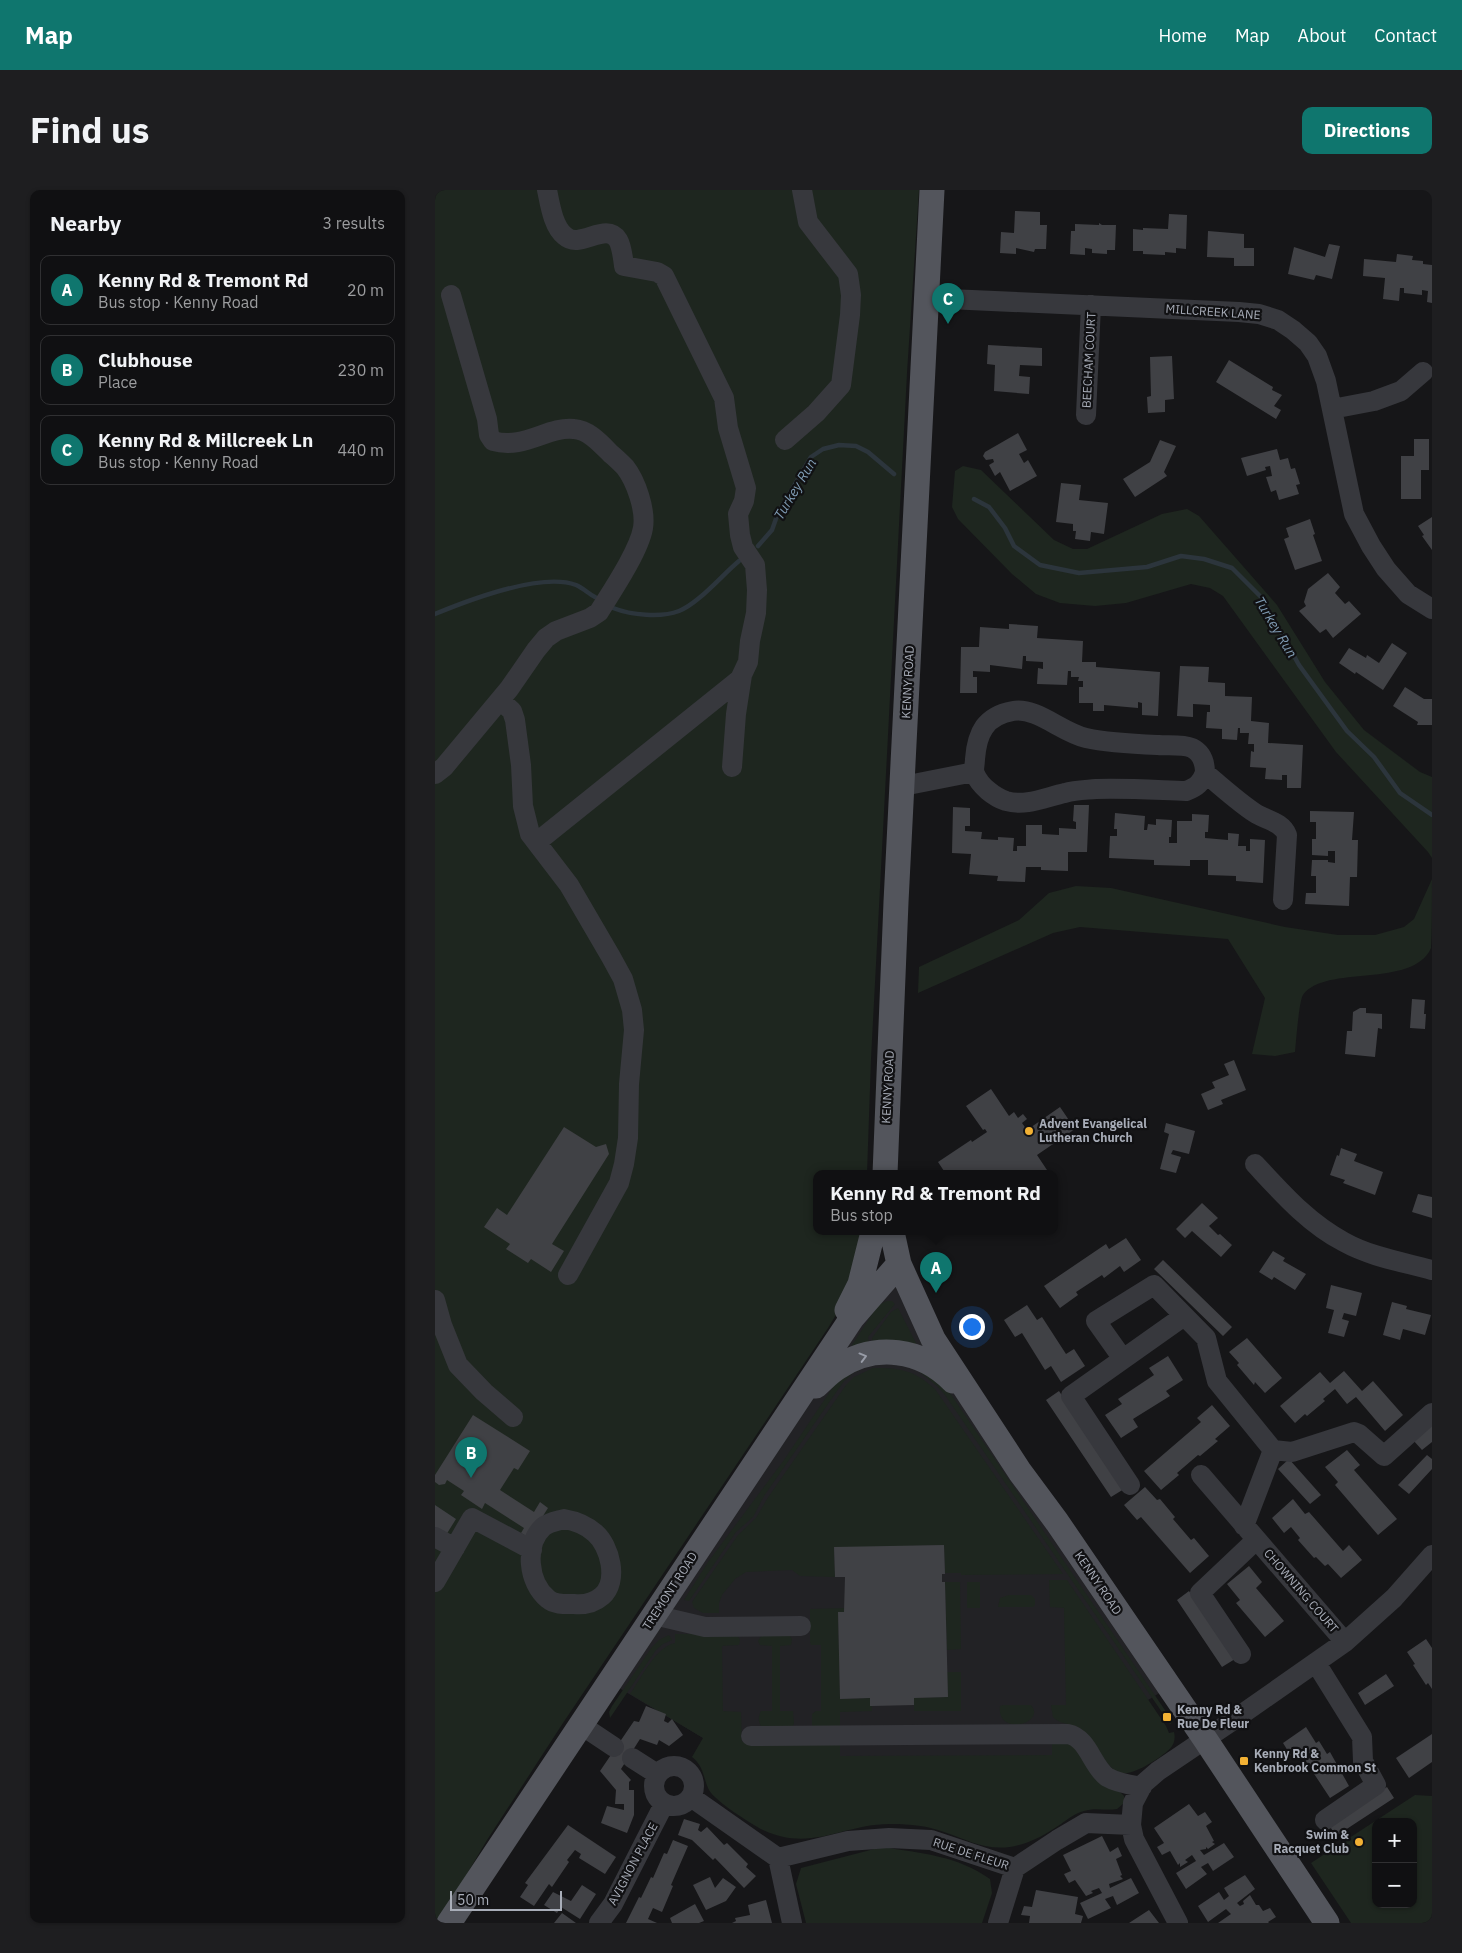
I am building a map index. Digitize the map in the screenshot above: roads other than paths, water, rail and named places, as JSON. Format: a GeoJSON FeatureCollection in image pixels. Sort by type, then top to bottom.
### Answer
{"type":"FeatureCollection","features":[{"type":"Feature","properties":{"kind":"main road","name":"KENNY ROAD"},"geometry":{"type":"LineString","coordinates":[[884,1170],[932,190]]}},
{"type":"Feature","properties":{"kind":"main road"},"geometry":{"type":"LineString","coordinates":[[782,1425],[785,1412],[849,1307],[860,1284],[872,1235]]}},
{"type":"Feature","properties":{"kind":"main road","name":"KENNY ROAD"},"geometry":{"type":"LineString","coordinates":[[893,1235],[899,1264],[933,1340],[1019,1472],[1057,1522],[1327,1923]]}},
{"type":"Feature","properties":{"kind":"main road","name":"TREMONT ROAD"},"geometry":{"type":"LineString","coordinates":[[449,1923],[852,1318],[899,1264]]}},
{"type":"Feature","properties":{"kind":"main road"},"geometry":{"type":"LineString","coordinates":[[782,1425],[814,1388],[836,1368],[852,1360],[872,1354],[903,1353],[921,1358],[941,1369],[974,1403]]}},
{"type":"Feature","properties":{"kind":"street"},"geometry":{"type":"LineString","coordinates":[[537,842],[740,679],[749,662],[750,641],[756,613],[755,565],[743,547],[738,514],[744,501],[746,488],[728,428],[724,398],[664,276],[657,272],[624,266],[618,240],[613,235],[605,233],[581,240],[572,240],[565,237],[555,219],[547,190]]}},
{"type":"Feature","properties":{"kind":"street"},"geometry":{"type":"LineString","coordinates":[[785,440],[816,412],[841,385],[851,315],[848,274],[808,222],[802,190]]}},
{"type":"Feature","properties":{"kind":"street"},"geometry":{"type":"LineString","coordinates":[[435,774],[500,700],[546,638],[599,612],[638,544],[643,529],[644,517],[638,493],[625,468],[586,432],[566,429],[519,442],[504,444],[493,441],[489,435],[487,419],[451,295]]}},
{"type":"Feature","properties":{"kind":"street","name":"MILLCREEK LANE"},"geometry":{"type":"LineString","coordinates":[[926,298],[1239,312],[1259,314],[1278,320],[1308,343],[1323,367],[1354,514],[1371,546],[1386,569],[1408,594],[1432,609]]}},
{"type":"Feature","properties":{"kind":"street","name":"BEECHAM COURT"},"geometry":{"type":"LineString","coordinates":[[1086,415],[1091,305]]}},
{"type":"Feature","properties":{"kind":"street"},"geometry":{"type":"LineString","coordinates":[[1332,409],[1374,401],[1401,391],[1423,372]]}},
{"type":"Feature","properties":{"kind":"street"},"geometry":{"type":"LineString","coordinates":[[732,767],[737,706],[742,675]]}},
{"type":"Feature","properties":{"kind":"street"},"geometry":{"type":"LineString","coordinates":[[500,700],[512,711],[515,720],[521,765],[523,806],[531,834],[569,885],[623,979],[632,1010],[634,1030],[629,1084],[628,1138],[624,1164],[619,1183],[568,1275]]}},
{"type":"Feature","properties":{"kind":"street"},"geometry":{"type":"LineString","coordinates":[[1025,710],[1036,714],[1062,730],[1087,738],[1129,744],[1191,748],[1201,755],[1204,761],[1205,773],[1202,782],[1195,788],[1187,791],[1096,789],[1067,792],[1037,801],[1021,802],[1006,801],[995,795],[979,781],[974,772],[976,744],[981,730],[991,720],[1002,714],[1025,710]]}},
{"type":"Feature","properties":{"kind":"street"},"geometry":{"type":"LineString","coordinates":[[903,786],[974,772]]}},
{"type":"Feature","properties":{"kind":"street"},"geometry":{"type":"LineString","coordinates":[[1205,773],[1255,814],[1281,826],[1285,830],[1287,835],[1283,900]]}},
{"type":"Feature","properties":{"kind":"street"},"geometry":{"type":"LineString","coordinates":[[1255,1164],[1299,1210],[1319,1227],[1345,1243],[1370,1253],[1432,1270]]}},
{"type":"Feature","properties":{"kind":"street"},"geometry":{"type":"LineString","coordinates":[[1123,1359],[1096,1321],[1153,1285],[1206,1338],[1217,1381],[1273,1450],[1292,1452],[1354,1432],[1359,1434],[1383,1456],[1432,1413]]}},
{"type":"Feature","properties":{"kind":"street"},"geometry":{"type":"LineString","coordinates":[[435,1300],[442,1325],[458,1364],[484,1392],[513,1417]]}},
{"type":"Feature","properties":{"kind":"street"},"geometry":{"type":"LineString","coordinates":[[1130,1485],[1071,1396],[1184,1316]]}},
{"type":"Feature","properties":{"kind":"street","name":"CHOWNING COURT"},"geometry":{"type":"LineString","coordinates":[[1241,1654],[1200,1593],[1250,1533],[1273,1450]]}},
{"type":"Feature","properties":{"kind":"street","name":"CHOWNING COURT"},"geometry":{"type":"LineString","coordinates":[[1201,1475],[1345,1642]]}},
{"type":"Feature","properties":{"kind":"street"},"geometry":{"type":"LineString","coordinates":[[435,1582],[472,1518],[532,1550]]}},
{"type":"Feature","properties":{"kind":"street"},"geometry":{"type":"LineString","coordinates":[[564,1519],[584,1525],[599,1537],[607,1553],[611,1568],[607,1589],[603,1595],[587,1604],[554,1602],[548,1599],[536,1586],[531,1568],[532,1550],[537,1534],[544,1526],[564,1519]]}},
{"type":"Feature","properties":{"kind":"street"},"geometry":{"type":"LineString","coordinates":[[435,1536],[455,1548]]}},
{"type":"Feature","properties":{"kind":"street"},"geometry":{"type":"LineString","coordinates":[[1178,1923],[1134,1839],[1131,1824],[1133,1803],[1142,1787],[1158,1771],[1316,1664],[1345,1642],[1393,1598],[1432,1555]]}},
{"type":"Feature","properties":{"kind":"street"},"geometry":{"type":"LineString","coordinates":[[654,1615],[705,1627],[801,1626]]}},
{"type":"Feature","properties":{"kind":"street"},"geometry":{"type":"LineString","coordinates":[[1316,1664],[1362,1737],[1363,1761],[1376,1785],[1325,1820]]}},
{"type":"Feature","properties":{"kind":"street"},"geometry":{"type":"LineString","coordinates":[[581,1725],[614,1746]]}},
{"type":"Feature","properties":{"kind":"street"},"geometry":{"type":"LineString","coordinates":[[751,1736],[1067,1734],[1079,1738],[1106,1776],[1113,1780],[1142,1787]]}},
{"type":"Feature","properties":{"kind":"street"},"geometry":{"type":"LineString","coordinates":[[632,1758],[657,1774]]}},
{"type":"Feature","properties":{"kind":"street"},"geometry":{"type":"LineString","coordinates":[[675,1766],[685,1769],[692,1777],[694,1787],[691,1797],[683,1804],[674,1806],[664,1804],[656,1796],[653,1785],[657,1774],[665,1768],[675,1766]]}},
{"type":"Feature","properties":{"kind":"street"},"geometry":{"type":"LineString","coordinates":[[691,1797],[778,1858],[792,1923]]}},
{"type":"Feature","properties":{"kind":"street","name":"AVIGNON PLACE"},"geometry":{"type":"LineString","coordinates":[[599,1923],[613,1904],[664,1804]]}},
{"type":"Feature","properties":{"kind":"street","name":"RUE DE FLEUR"},"geometry":{"type":"LineString","coordinates":[[998,1923],[1015,1868],[1086,1823],[1131,1824]]}},
{"type":"Feature","properties":{"kind":"street","name":"RUE DE FLEUR"},"geometry":{"type":"LineString","coordinates":[[778,1858],[848,1841],[889,1838],[931,1840],[1015,1868]]}},
{"type":"Feature","properties":{"kind":"waterway","name":"Turkey Run"},"geometry":{"type":"LineString","coordinates":[[758,546],[772,530],[778,513],[811,457],[823,449],[839,445],[856,446],[868,452],[894,474]]}},
{"type":"Feature","properties":{"kind":"waterway","name":"Turkey Run"},"geometry":{"type":"LineString","coordinates":[[974,499],[989,507],[1005,528],[1014,546],[1040,565],[1079,573],[1147,567],[1181,556],[1204,559],[1232,568],[1261,597],[1299,665],[1347,731],[1374,757],[1400,793],[1432,815]]}},
{"type":"Feature","properties":{"kind":"waterway","name":"Turkey Run"},"geometry":{"type":"LineString","coordinates":[[613,608],[646,615],[679,611],[694,602],[739,561]]}},
{"type":"Feature","properties":{"kind":"waterway","name":"Turkey Run"},"geometry":{"type":"LineString","coordinates":[[435,614],[505,589],[544,582],[561,582],[576,585],[595,597]]}},
{"type":"Feature","properties":{"kind":"place","name":"Kenny Rd & Millcreek Ln"},"geometry":{"type":"Point","coordinates":[948,324]}},
{"type":"Feature","properties":{"kind":"place","name":"Advent Evangelical Lutheran Church"},"geometry":{"type":"Point","coordinates":[1029,1131]}},
{"type":"Feature","properties":{"kind":"place","name":"Kenny Rd & Tremont Rd"},"geometry":{"type":"Point","coordinates":[936,1293]}},
{"type":"Feature","properties":{"kind":"place","name":"Clubhouse"},"geometry":{"type":"Point","coordinates":[471,1478]}},
{"type":"Feature","properties":{"kind":"place","name":"Kenny Rd & Rue De Fleur"},"geometry":{"type":"Point","coordinates":[1167,1717]}},
{"type":"Feature","properties":{"kind":"place","name":"Kenny Rd & Kenbrook Common St"},"geometry":{"type":"Point","coordinates":[1244,1761]}},
{"type":"Feature","properties":{"kind":"place","name":"Swim & Racquet Club"},"geometry":{"type":"Point","coordinates":[1359,1842]}}]}
